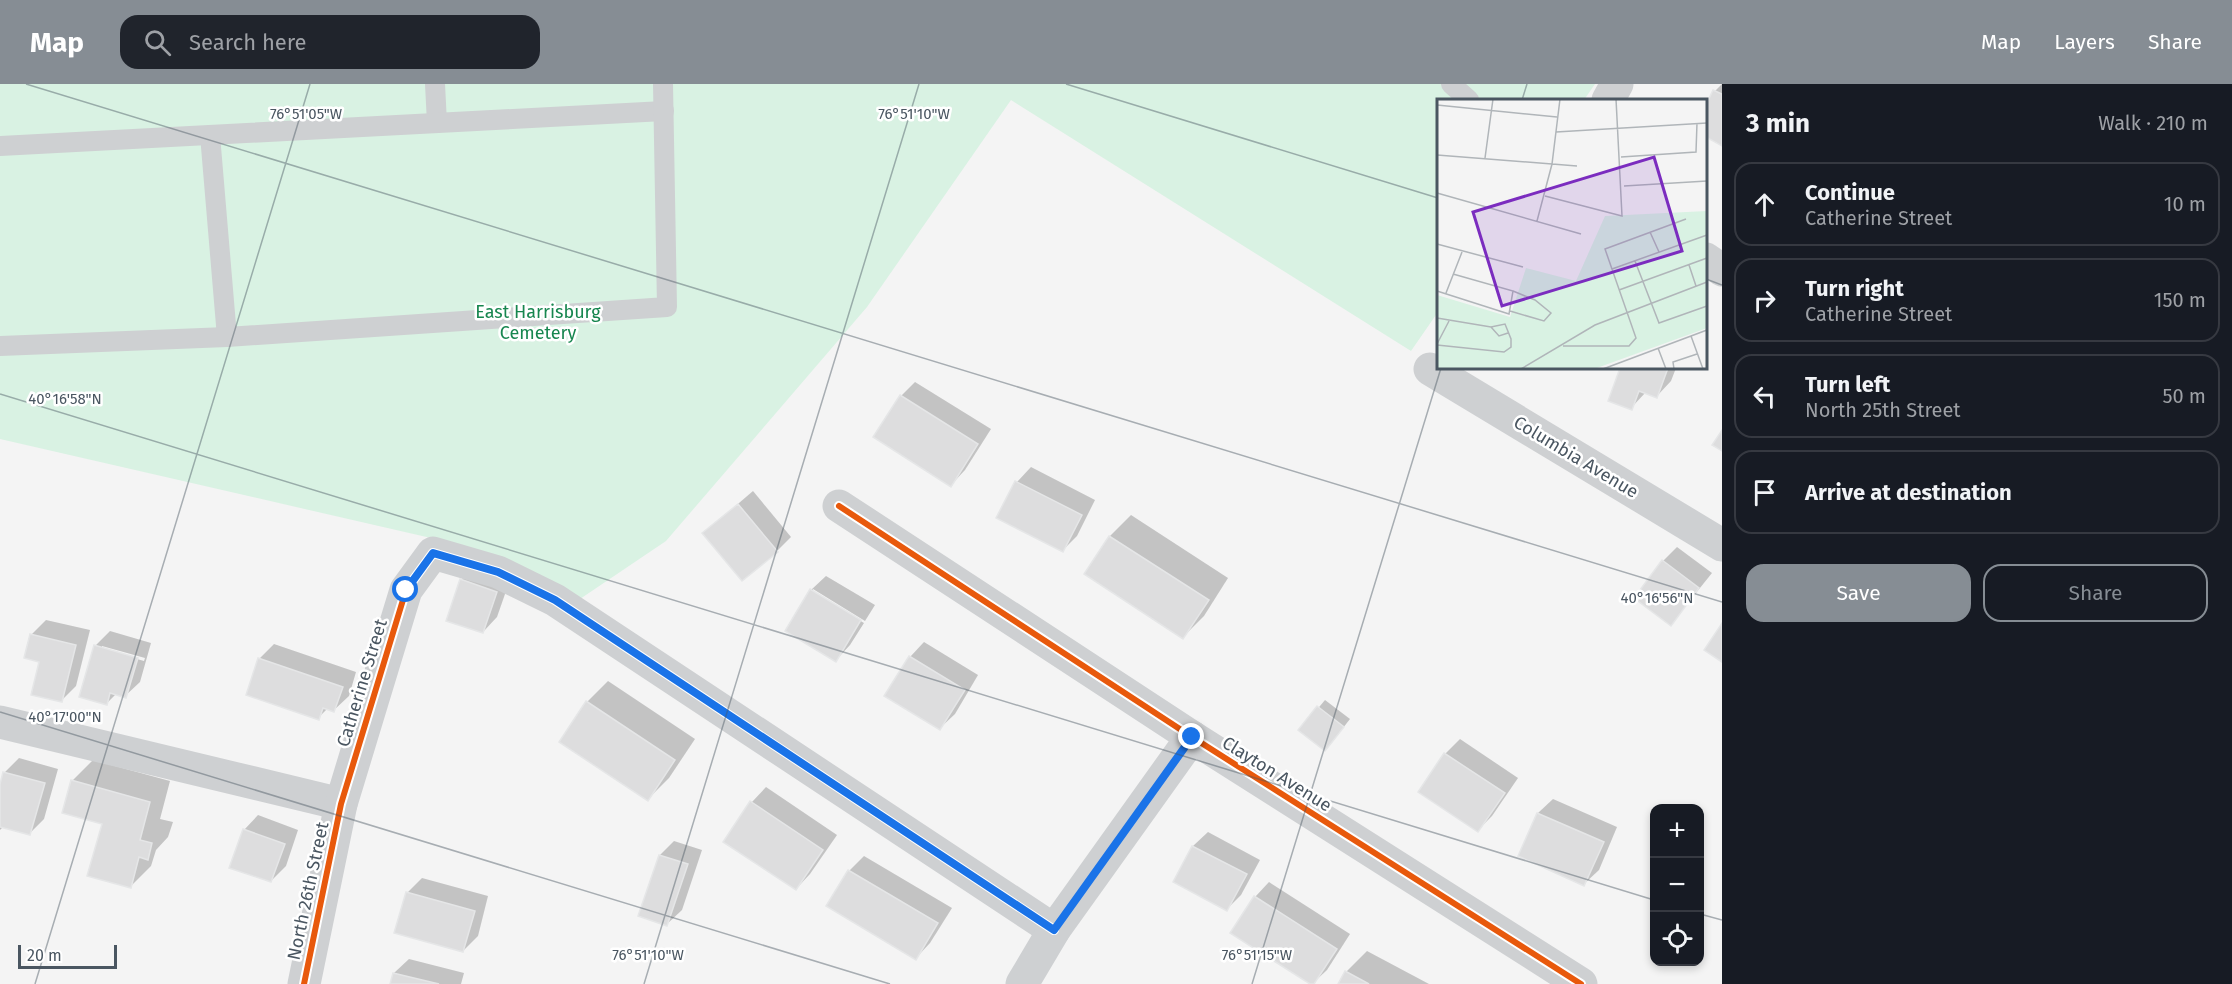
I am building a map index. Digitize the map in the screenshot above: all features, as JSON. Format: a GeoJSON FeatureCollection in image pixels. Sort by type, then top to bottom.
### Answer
{"type":"FeatureCollection","features":[{"type":"Feature","properties":{"kind":"street"},"geometry":{"type":"LineString","coordinates":[[1609,99],[1617,84]]}},
{"type":"Feature","properties":{"kind":"street"},"geometry":{"type":"LineString","coordinates":[[1707,261],[1722,270]]}},
{"type":"Feature","properties":{"kind":"street","name":"Columbia Avenue"},"geometry":{"type":"LineString","coordinates":[[1430,369],[1722,545]]}},
{"type":"Feature","properties":{"kind":"street","name":"Clayton Avenue"},"geometry":{"type":"LineString","coordinates":[[839,506],[1192,737],[1581,984]]}},
{"type":"Feature","properties":{"kind":"street","name":"Catherine Street"},"geometry":{"type":"LineString","coordinates":[[341,804],[406,590],[433,553],[498,572],[555,600],[1054,930]]}},
{"type":"Feature","properties":{"kind":"street"},"geometry":{"type":"LineString","coordinates":[[0,722],[341,804]]}},
{"type":"Feature","properties":{"kind":"street"},"geometry":{"type":"LineString","coordinates":[[1022,984],[1054,930],[1192,737]]}},
{"type":"Feature","properties":{"kind":"street","name":"North 26th Street"},"geometry":{"type":"LineString","coordinates":[[304,984],[341,804]]}},
{"type":"Feature","properties":{"kind":"lane"},"geometry":{"type":"LineString","coordinates":[[435,84],[436,123]]}},
{"type":"Feature","properties":{"kind":"lane"},"geometry":{"type":"LineString","coordinates":[[0,346],[227,337],[667,307],[663,84]]}},
{"type":"Feature","properties":{"kind":"lane"},"geometry":{"type":"LineString","coordinates":[[1451,84],[1469,99]]}},
{"type":"Feature","properties":{"kind":"lane"},"geometry":{"type":"LineString","coordinates":[[0,146],[664,111]]}},
{"type":"Feature","properties":{"kind":"lane"},"geometry":{"type":"LineString","coordinates":[[210,135],[227,337]]}},
{"type":"Feature","properties":{"kind":"green space","name":"East Harrisburg Cemetery"},"geometry":{"type":"Polygon","coordinates":[[[0,84],[1595,84],[1585,99],[1437,99],[1437,313],[1411,351],[1011,100],[867,307],[666,541],[580,599],[444,541],[0,439],[0,84]]]}},
{"type":"Feature","properties":{"kind":"building"},"geometry":{"type":"Polygon","coordinates":[[[1713,90],[1722,94],[1722,146],[1707,138],[1707,103],[1713,90]]]}},
{"type":"Feature","properties":{"kind":"building"},"geometry":{"type":"Polygon","coordinates":[[[1620,369],[1668,369],[1657,398],[1639,391],[1632,410],[1608,401],[1620,369]]]}},
{"type":"Feature","properties":{"kind":"building"},"geometry":{"type":"Polygon","coordinates":[[[900,395],[978,444],[951,487],[873,437],[900,395]]]}},
{"type":"Feature","properties":{"kind":"building"},"geometry":{"type":"Polygon","coordinates":[[[1722,430],[1722,451],[1712,445],[1722,430]]]}},
{"type":"Feature","properties":{"kind":"building"},"geometry":{"type":"Polygon","coordinates":[[[1015,481],[1082,515],[1063,552],[996,518],[1015,481]]]}},
{"type":"Feature","properties":{"kind":"building"},"geometry":{"type":"Polygon","coordinates":[[[738,504],[778,552],[742,581],[702,533],[738,504]]]}},
{"type":"Feature","properties":{"kind":"building"},"geometry":{"type":"Polygon","coordinates":[[[1109,536],[1209,600],[1183,639],[1084,574],[1109,536]]]}},
{"type":"Feature","properties":{"kind":"building"},"geometry":{"type":"Polygon","coordinates":[[[1662,560],[1699,588],[1671,626],[1634,598],[1662,560]]]}},
{"type":"Feature","properties":{"kind":"building"},"geometry":{"type":"Polygon","coordinates":[[[460,579],[497,592],[483,633],[446,621],[460,579]]]}},
{"type":"Feature","properties":{"kind":"building"},"geometry":{"type":"Polygon","coordinates":[[[810,589],[861,620],[836,662],[785,631],[810,589]]]}},
{"type":"Feature","properties":{"kind":"building"},"geometry":{"type":"Polygon","coordinates":[[[1722,623],[1722,662],[1704,650],[1722,623]]]}},
{"type":"Feature","properties":{"kind":"building"},"geometry":{"type":"Polygon","coordinates":[[[30,634],[76,645],[62,702],[31,695],[39,662],[24,658],[30,634]]]}},
{"type":"Feature","properties":{"kind":"building"},"geometry":{"type":"Polygon","coordinates":[[[94,645],[138,658],[126,698],[110,693],[107,705],[79,697],[94,645]]]}},
{"type":"Feature","properties":{"kind":"building"},"geometry":{"type":"Polygon","coordinates":[[[909,656],[965,690],[940,730],[884,696],[909,656]]]}},
{"type":"Feature","properties":{"kind":"building"},"geometry":{"type":"Polygon","coordinates":[[[258,658],[343,687],[334,712],[323,708],[319,720],[246,695],[258,658]]]}},
{"type":"Feature","properties":{"kind":"building"},"geometry":{"type":"Polygon","coordinates":[[[586,701],[675,760],[648,801],[559,742],[586,701]]]}},
{"type":"Feature","properties":{"kind":"building"},"geometry":{"type":"Polygon","coordinates":[[[1317,706],[1344,727],[1325,751],[1298,730],[1317,706]]]}},
{"type":"Feature","properties":{"kind":"building"},"geometry":{"type":"Polygon","coordinates":[[[1444,753],[1505,793],[1478,832],[1418,792],[1444,753]]]}},
{"type":"Feature","properties":{"kind":"building"},"geometry":{"type":"Polygon","coordinates":[[[3,772],[45,783],[30,835],[0,827],[0,784],[3,772]]]}},
{"type":"Feature","properties":{"kind":"building"},"geometry":{"type":"Polygon","coordinates":[[[71,780],[150,802],[140,840],[152,843],[148,860],[139,857],[131,888],[87,876],[102,824],[62,813],[71,780]]]}},
{"type":"Feature","properties":{"kind":"building"},"geometry":{"type":"Polygon","coordinates":[[[750,801],[823,850],[796,890],[723,842],[750,801]]]}},
{"type":"Feature","properties":{"kind":"building"},"geometry":{"type":"Polygon","coordinates":[[[1537,813],[1604,842],[1584,886],[1518,856],[1537,813]]]}},
{"type":"Feature","properties":{"kind":"building"},"geometry":{"type":"Polygon","coordinates":[[[243,829],[285,844],[271,882],[229,868],[243,829]]]}},
{"type":"Feature","properties":{"kind":"building"},"geometry":{"type":"Polygon","coordinates":[[[1192,846],[1247,874],[1227,911],[1173,882],[1192,846]]]}},
{"type":"Feature","properties":{"kind":"building"},"geometry":{"type":"Polygon","coordinates":[[[659,855],[688,864],[667,926],[638,916],[659,855]]]}},
{"type":"Feature","properties":{"kind":"building"},"geometry":{"type":"Polygon","coordinates":[[[848,870],[938,923],[916,960],[826,906],[848,870]]]}},
{"type":"Feature","properties":{"kind":"building"},"geometry":{"type":"Polygon","coordinates":[[[406,892],[475,911],[463,952],[394,933],[406,892]]]}},
{"type":"Feature","properties":{"kind":"building"},"geometry":{"type":"Polygon","coordinates":[[[1254,896],[1337,949],[1314,984],[1310,984],[1230,933],[1254,896]]]}},
{"type":"Feature","properties":{"kind":"building"},"geometry":{"type":"Polygon","coordinates":[[[1345,971],[1369,984],[1338,984],[1345,971]]]}},
{"type":"Feature","properties":{"kind":"building"},"geometry":{"type":"Polygon","coordinates":[[[393,973],[439,984],[390,984],[393,973]]]}},
{"type":"Feature","properties":{"kind":"cycle path"},"geometry":{"type":"LineString","coordinates":[[839,506],[1192,737],[1581,984]]}},
{"type":"Feature","properties":{"kind":"cycle path"},"geometry":{"type":"LineString","coordinates":[[304,984],[341,804],[406,590],[433,553],[498,572],[555,600],[1054,930]]}},
{"type":"Feature","properties":{"kind":"route"},"geometry":{"type":"LineString","coordinates":[[406,590],[433,553],[498,572],[555,600],[1054,930],[1192,737]]}}]}
